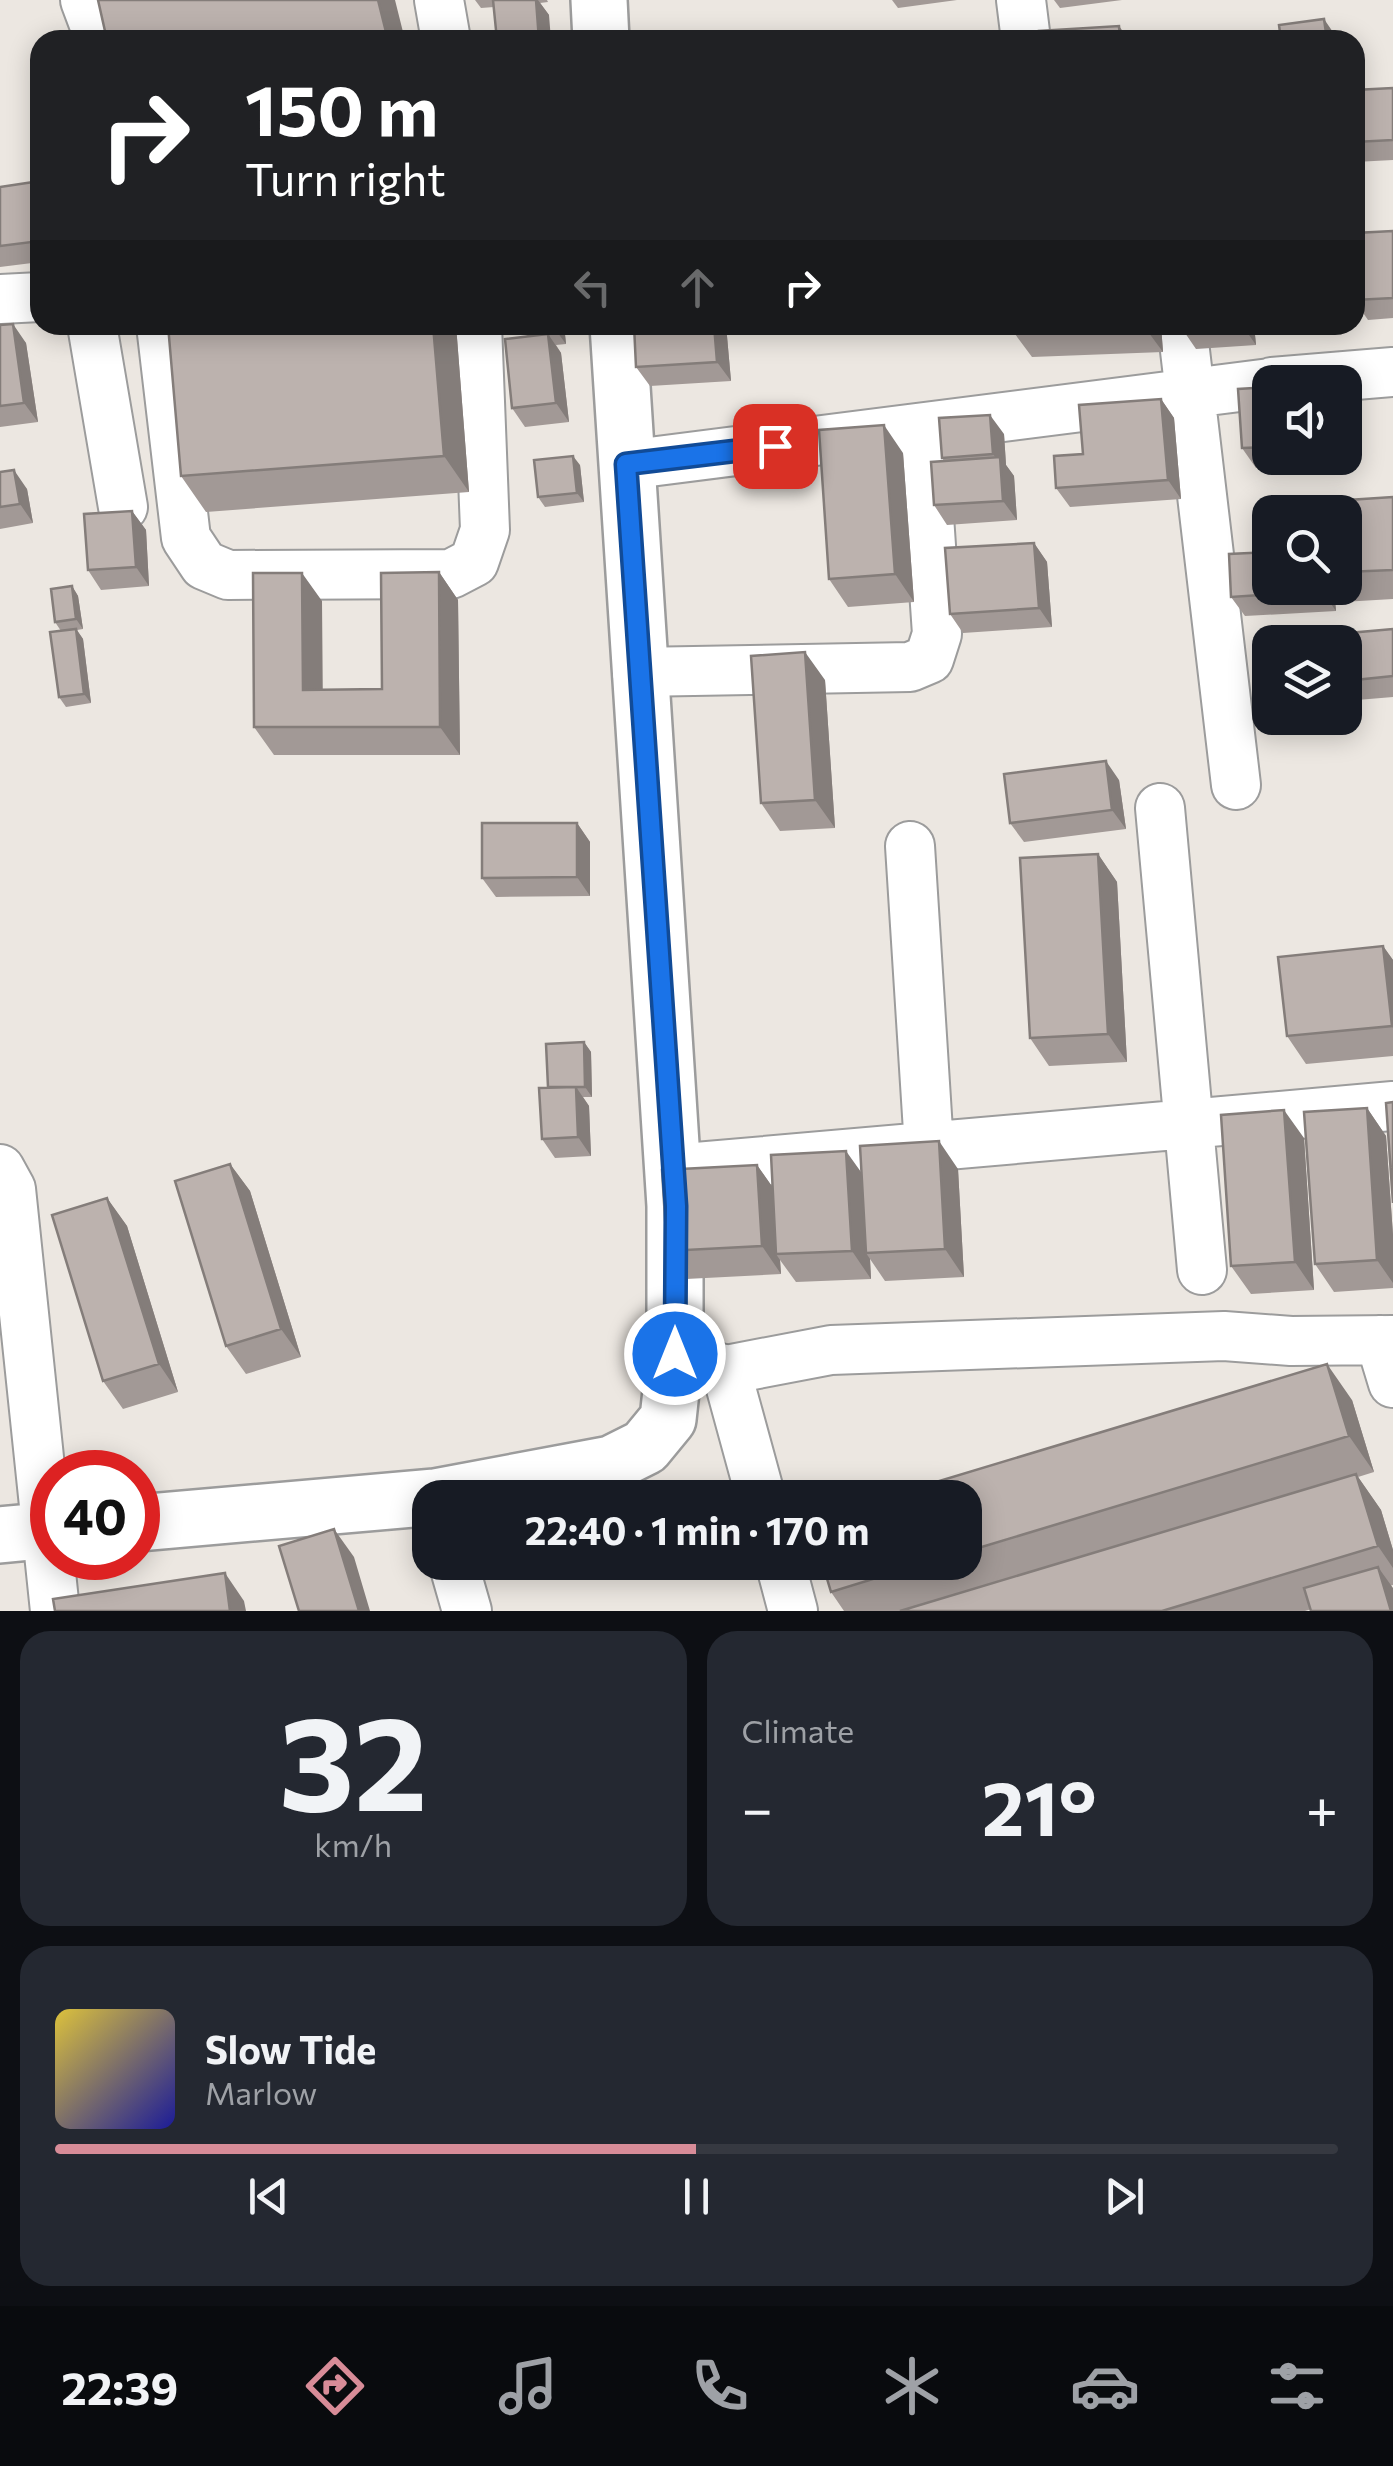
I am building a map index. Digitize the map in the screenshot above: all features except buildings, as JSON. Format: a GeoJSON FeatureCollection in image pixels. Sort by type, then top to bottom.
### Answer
{"type":"FeatureCollection","features":[{"type":"Feature","properties":{"kind":"street"},"geometry":{"type":"LineString","coordinates":[[85,0],[96,30]]}},
{"type":"Feature","properties":{"kind":"street"},"geometry":{"type":"LineString","coordinates":[[439,0],[444,30]]}},
{"type":"Feature","properties":{"kind":"street"},"geometry":{"type":"LineString","coordinates":[[598,0],[600,30]]}},
{"type":"Feature","properties":{"kind":"street"},"geometry":{"type":"LineString","coordinates":[[1022,0],[1025,30]]}},
{"type":"Feature","properties":{"kind":"street"},"geometry":{"type":"LineString","coordinates":[[0,299],[30,298]]}},
{"type":"Feature","properties":{"kind":"street"},"geometry":{"type":"LineString","coordinates":[[94,335],[123,507]]}},
{"type":"Feature","properties":{"kind":"street"},"geometry":{"type":"LineString","coordinates":[[162,335],[186,538],[204,565],[228,575],[450,574],[474,562],[485,530],[477,335]]}},
{"type":"Feature","properties":{"kind":"street"},"geometry":{"type":"LineString","coordinates":[[619,335],[637,672],[673,1169],[700,1362],[753,1480]]}},
{"type":"Feature","properties":{"kind":"street"},"geometry":{"type":"LineString","coordinates":[[1183,335],[1236,786]]}},
{"type":"Feature","properties":{"kind":"street"},"geometry":{"type":"LineString","coordinates":[[1362,375],[1393,372]]}},
{"type":"Feature","properties":{"kind":"street"},"geometry":{"type":"LineString","coordinates":[[626,464],[1252,385]]}},
{"type":"Feature","properties":{"kind":"street"},"geometry":{"type":"LineString","coordinates":[[637,672],[910,668],[929,659],[937,634],[923,428]]}},
{"type":"Feature","properties":{"kind":"street"},"geometry":{"type":"LineString","coordinates":[[1160,808],[1202,1270]]}},
{"type":"Feature","properties":{"kind":"street"},"geometry":{"type":"LineString","coordinates":[[910,846],[929,1147]]}},
{"type":"Feature","properties":{"kind":"street"},"geometry":{"type":"LineString","coordinates":[[673,1169],[1393,1106]]}},
{"type":"Feature","properties":{"kind":"street"},"geometry":{"type":"LineString","coordinates":[[0,1169],[11,1189],[19,1444],[30,1513]]}},
{"type":"Feature","properties":{"kind":"street"},"geometry":{"type":"LineString","coordinates":[[700,1362],[832,1350],[1224,1336],[1389,1354]]}},
{"type":"Feature","properties":{"kind":"street"},"geometry":{"type":"LineString","coordinates":[[526,1480],[611,1464],[645,1447],[668,1419],[700,1362]]}},
{"type":"Feature","properties":{"kind":"street"},"geometry":{"type":"LineString","coordinates":[[160,1521],[412,1499]]}},
{"type":"Feature","properties":{"kind":"street"},"geometry":{"type":"LineString","coordinates":[[46,1580],[55,1611]]}},
{"type":"Feature","properties":{"kind":"street"},"geometry":{"type":"LineString","coordinates":[[458,1580],[466,1611]]}},
{"type":"Feature","properties":{"kind":"street"},"geometry":{"type":"LineString","coordinates":[[785,1580],[793,1611]]}},
{"type":"Feature","properties":{"kind":"route"},"geometry":{"type":"LineString","coordinates":[[675,1354],[676,1206],[637,672],[626,464],[775,446]]}}]}
